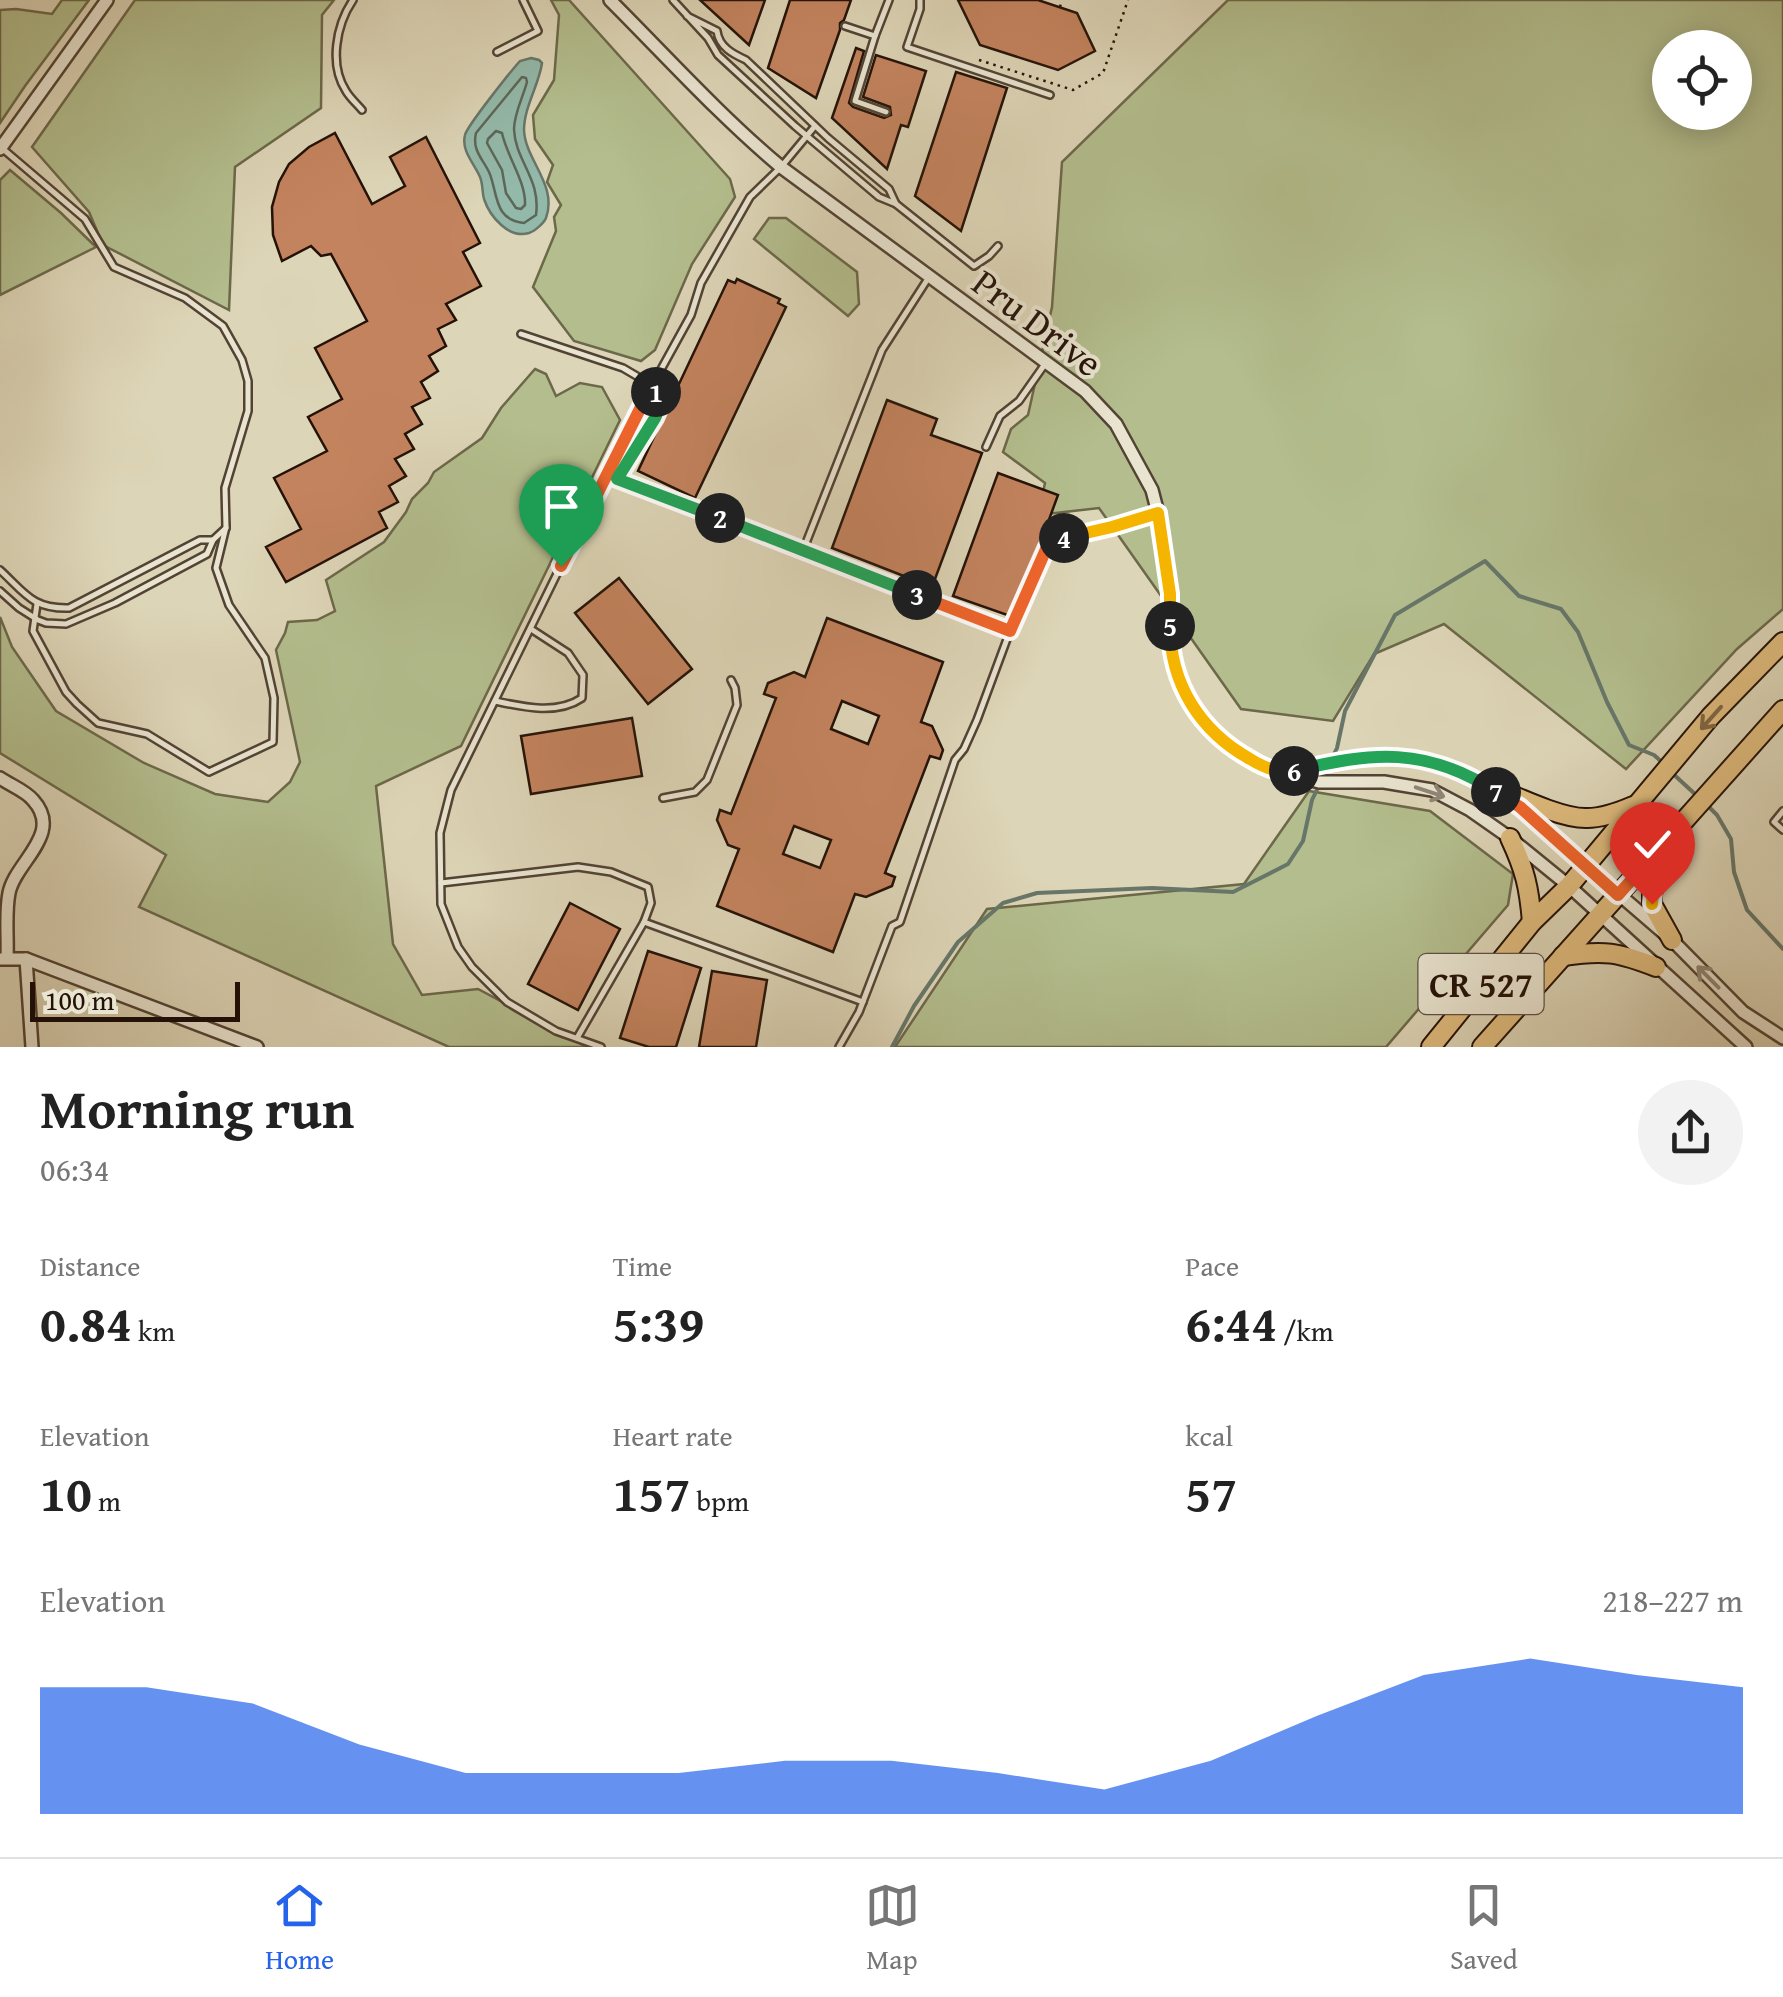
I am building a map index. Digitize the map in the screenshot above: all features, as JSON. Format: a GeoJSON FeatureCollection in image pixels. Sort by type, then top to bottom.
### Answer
{"type":"FeatureCollection","features":[{"type":"Feature","properties":{"kind":"main road","name":"CR 527"},"geometry":{"type":"LineString","coordinates":[[1431,1047],[1532,922],[1569,886],[1712,716],[1783,642]]}},
{"type":"Feature","properties":{"kind":"main road","name":"CR 527"},"geometry":{"type":"LineString","coordinates":[[1482,1047],[1783,710]]}},
{"type":"Feature","properties":{"kind":"main road"},"geometry":{"type":"LineString","coordinates":[[1482,783],[1561,814],[1586,819],[1638,804]]}},
{"type":"Feature","properties":{"kind":"main road"},"geometry":{"type":"LineString","coordinates":[[1510,838],[1529,884],[1532,922]]}},
{"type":"Feature","properties":{"kind":"main road"},"geometry":{"type":"LineString","coordinates":[[1665,842],[1652,904],[1672,940]]}},
{"type":"Feature","properties":{"kind":"main road"},"geometry":{"type":"LineString","coordinates":[[1564,956],[1623,954],[1656,966]]}},
{"type":"Feature","properties":{"kind":"street"},"geometry":{"type":"LineString","coordinates":[[0,148],[106,0]]}},
{"type":"Feature","properties":{"kind":"street","name":"Pru Drive"},"geometry":{"type":"LineString","coordinates":[[610,0],[736,130],[1085,391],[1116,424],[1152,490],[1158,513],[1170,594],[1172,655],[1186,696],[1222,740],[1257,763],[1285,773],[1319,782],[1384,782],[1432,790],[1470,810],[1569,886],[1746,1047]]}},
{"type":"Feature","properties":{"kind":"street"},"geometry":{"type":"LineString","coordinates":[[1285,773],[1338,762],[1412,756],[1448,766],[1482,783],[1520,807],[1672,940],[1743,1012],[1783,1038]]}},
{"type":"Feature","properties":{"kind":"street"},"geometry":{"type":"LineString","coordinates":[[0,778],[34,800],[43,819],[41,839],[16,874],[9,893],[4,958],[26,959],[250,1045]]}},
{"type":"Feature","properties":{"kind":"street"},"geometry":{"type":"LineString","coordinates":[[26,959],[32,1047]]}},
{"type":"Feature","properties":{"kind":"lane"},"geometry":{"type":"LineString","coordinates":[[353,0],[336,49],[337,72],[362,110]]}},
{"type":"Feature","properties":{"kind":"lane"},"geometry":{"type":"LineString","coordinates":[[497,52],[538,31],[523,0]]}},
{"type":"Feature","properties":{"kind":"lane"},"geometry":{"type":"LineString","coordinates":[[673,0],[718,54],[879,198],[896,204],[974,266],[998,246]]}},
{"type":"Feature","properties":{"kind":"lane"},"geometry":{"type":"LineString","coordinates":[[886,112],[855,101],[890,0]]}},
{"type":"Feature","properties":{"kind":"lane"},"geometry":{"type":"LineString","coordinates":[[920,0],[907,47],[1050,94]]}},
{"type":"Feature","properties":{"kind":"lane"},"geometry":{"type":"LineString","coordinates":[[688,16],[718,31],[718,39],[731,52],[746,60],[889,189],[896,204]]}},
{"type":"Feature","properties":{"kind":"lane"},"geometry":{"type":"LineString","coordinates":[[845,26],[876,36]]}},
{"type":"Feature","properties":{"kind":"lane"},"geometry":{"type":"LineString","coordinates":[[601,1047],[556,1031],[507,1002],[472,967],[458,948],[441,904],[440,833],[451,790],[626,433],[691,315],[701,283],[750,197],[815,126]]}},
{"type":"Feature","properties":{"kind":"lane"},"geometry":{"type":"LineString","coordinates":[[0,148],[84,219],[114,267],[185,298],[223,326],[242,360],[248,382],[248,411],[225,488],[226,527],[216,568],[228,604],[265,658],[274,698],[273,742],[209,772],[147,734],[98,724],[66,692],[33,631],[38,604]]}},
{"type":"Feature","properties":{"kind":"lane"},"geometry":{"type":"LineString","coordinates":[[813,554],[806,543],[882,350],[929,278]]}},
{"type":"Feature","properties":{"kind":"lane"},"geometry":{"type":"LineString","coordinates":[[520,334],[623,368],[652,385],[662,402],[617,479],[1010,631]]}},
{"type":"Feature","properties":{"kind":"lane"},"geometry":{"type":"LineString","coordinates":[[986,447],[1000,416],[1019,401],[1046,364]]}},
{"type":"Feature","properties":{"kind":"lane"},"geometry":{"type":"LineString","coordinates":[[839,1047],[863,1002],[892,926],[900,922],[955,760],[977,720],[1047,547],[1066,537],[1158,513]]}},
{"type":"Feature","properties":{"kind":"lane"},"geometry":{"type":"LineString","coordinates":[[0,591],[19,608],[46,623],[66,624],[207,554],[213,540],[226,527]]}},
{"type":"Feature","properties":{"kind":"lane"},"geometry":{"type":"LineString","coordinates":[[0,570],[38,604],[68,608],[200,540],[213,540]]}},
{"type":"Feature","properties":{"kind":"lane"},"geometry":{"type":"LineString","coordinates":[[495,700],[544,708],[569,707],[582,698],[583,675],[568,653],[531,629]]}},
{"type":"Feature","properties":{"kind":"lane"},"geometry":{"type":"LineString","coordinates":[[663,798],[694,792],[707,780],[737,704],[731,680]]}},
{"type":"Feature","properties":{"kind":"lane"},"geometry":{"type":"LineString","coordinates":[[1783,811],[1774,822],[1783,830]]}},
{"type":"Feature","properties":{"kind":"lane"},"geometry":{"type":"LineString","coordinates":[[440,883],[578,867],[611,872],[648,888],[651,903],[644,922],[577,1038]]}},
{"type":"Feature","properties":{"kind":"lane"},"geometry":{"type":"LineString","coordinates":[[644,922],[863,1002]]}},
{"type":"Feature","properties":{"kind":"path"},"geometry":{"type":"LineString","coordinates":[[1060,7],[1062,0]]}},
{"type":"Feature","properties":{"kind":"path"},"geometry":{"type":"LineString","coordinates":[[967,56],[1074,90],[1103,74],[1128,0]]}},
{"type":"Feature","properties":{"kind":"shaded area"},"geometry":{"type":"Polygon","coordinates":[[[62,0],[89,0],[0,123],[0,10],[52,14],[62,0]]]}},
{"type":"Feature","properties":{"kind":"shaded area"},"geometry":{"type":"Polygon","coordinates":[[[135,0],[334,0],[322,15],[321,108],[235,167],[229,310],[103,245],[89,212],[32,147],[135,0]]]}},
{"type":"Feature","properties":{"kind":"shaded area"},"geometry":{"type":"Polygon","coordinates":[[[551,0],[569,0],[730,179],[735,197],[692,264],[655,350],[641,361],[574,341],[533,287],[556,231],[554,217],[561,205],[547,182],[553,165],[535,139],[533,115],[554,80],[559,15],[551,0]]]}},
{"type":"Feature","properties":{"kind":"shaded area"},"geometry":{"type":"Polygon","coordinates":[[[1228,0],[1783,0],[1783,609],[1737,649],[1626,769],[1444,624],[1374,654],[1333,721],[1241,709],[1099,508],[1038,515],[1045,483],[1003,452],[1011,429],[1028,415],[1052,307],[1062,162],[1228,0]]]}},
{"type":"Feature","properties":{"kind":"shaded area"},"geometry":{"type":"Polygon","coordinates":[[[10,170],[96,247],[0,295],[0,180],[10,170]]]}},
{"type":"Feature","properties":{"kind":"shaded area"},"geometry":{"type":"Polygon","coordinates":[[[769,218],[786,218],[857,272],[859,304],[848,316],[754,239],[769,218]]]}},
{"type":"Feature","properties":{"kind":"shaded area"},"geometry":{"type":"Polygon","coordinates":[[[535,369],[546,374],[556,396],[580,383],[602,387],[620,420],[461,746],[376,786],[393,944],[422,995],[478,989],[587,1047],[449,1047],[139,907],[166,855],[0,753],[0,617],[12,647],[56,711],[144,763],[215,794],[268,802],[290,782],[300,762],[276,650],[288,622],[317,620],[335,611],[326,580],[384,542],[434,472],[482,438],[501,408],[535,369]]]}},
{"type":"Feature","properties":{"kind":"shaded area"},"geometry":{"type":"Polygon","coordinates":[[[1309,791],[1430,811],[1513,874],[1508,905],[1386,1047],[895,1047],[987,909],[1244,884],[1309,791]]]}},
{"type":"Feature","properties":{"kind":"water"},"geometry":{"type":"Polygon","coordinates":[[[531,58],[542,63],[524,130],[545,184],[549,206],[541,224],[522,234],[508,230],[491,213],[464,141],[473,121],[520,61],[531,58]]]}},
{"type":"Feature","properties":{"kind":"building"},"geometry":{"type":"Polygon","coordinates":[[[700,0],[765,0],[749,45],[700,0]]]}},
{"type":"Feature","properties":{"kind":"building"},"geometry":{"type":"Polygon","coordinates":[[[790,0],[851,0],[816,98],[768,68],[790,0]]]}},
{"type":"Feature","properties":{"kind":"building"},"geometry":{"type":"Polygon","coordinates":[[[958,0],[1038,0],[1077,13],[1095,51],[1058,70],[980,45],[958,0]]]}},
{"type":"Feature","properties":{"kind":"building"},"geometry":{"type":"Polygon","coordinates":[[[856,48],[864,51],[849,103],[884,118],[891,115],[890,107],[863,97],[876,55],[926,71],[908,127],[901,125],[887,169],[832,118],[856,48]]]}},
{"type":"Feature","properties":{"kind":"building"},"geometry":{"type":"Polygon","coordinates":[[[956,72],[1007,88],[961,231],[915,196],[956,72]]]}},
{"type":"Feature","properties":{"kind":"building"},"geometry":{"type":"Polygon","coordinates":[[[335,133],[372,204],[405,186],[390,157],[426,137],[480,243],[463,252],[481,286],[446,304],[456,320],[438,329],[446,346],[429,356],[438,371],[421,382],[430,398],[412,407],[422,424],[405,434],[414,449],[395,459],[406,476],[389,486],[398,502],[379,512],[387,528],[286,582],[266,547],[301,529],[274,478],[327,451],[308,417],[342,399],[315,348],[367,321],[331,254],[321,256],[311,246],[282,261],[273,235],[272,207],[289,164],[335,133]]]}},
{"type":"Feature","properties":{"kind":"building"},"geometry":{"type":"Polygon","coordinates":[[[737,279],[780,299],[778,303],[786,307],[695,498],[638,471],[728,280],[735,283],[737,279]]]}},
{"type":"Feature","properties":{"kind":"building"},"geometry":{"type":"Polygon","coordinates":[[[887,400],[937,419],[931,435],[982,453],[932,587],[832,548],[887,400]]]}},
{"type":"Feature","properties":{"kind":"building"},"geometry":{"type":"Polygon","coordinates":[[[998,473],[1058,495],[1010,616],[953,596],[998,473]]]}},
{"type":"Feature","properties":{"kind":"building"},"geometry":{"type":"Polygon","coordinates":[[[619,578],[692,669],[648,704],[575,613],[619,578]]]}},
{"type":"Feature","properties":{"kind":"building"},"geometry":{"type":"Polygon","coordinates":[[[827,618],[943,662],[921,722],[932,726],[943,750],[940,759],[930,756],[885,873],[895,877],[892,886],[866,897],[855,894],[833,952],[717,906],[739,849],[728,845],[717,820],[720,810],[731,814],[776,698],[764,694],[768,683],[794,672],[805,677],[827,618]],[[842,701],[831,729],[868,744],[879,716],[842,701]],[[794,826],[783,854],[820,868],[831,840],[794,826]]]}},
{"type":"Feature","properties":{"kind":"building"},"geometry":{"type":"Polygon","coordinates":[[[632,718],[642,776],[531,794],[521,736],[632,718]]]}},
{"type":"Feature","properties":{"kind":"building"},"geometry":{"type":"Polygon","coordinates":[[[570,903],[620,929],[578,1010],[528,984],[570,903]]]}},
{"type":"Feature","properties":{"kind":"building"},"geometry":{"type":"Polygon","coordinates":[[[648,951],[701,968],[676,1047],[649,1047],[620,1038],[648,951]]]}},
{"type":"Feature","properties":{"kind":"building"},"geometry":{"type":"Polygon","coordinates":[[[712,971],[767,980],[756,1047],[699,1047],[712,971]]]}},
{"type":"Feature","properties":{"kind":"waterway"},"geometry":{"type":"LineString","coordinates":[[892,1047],[914,1006],[958,942],[1003,903],[1037,893],[1152,888],[1233,892],[1288,864],[1303,841],[1312,800],[1337,748],[1345,711],[1395,615],[1485,561],[1519,596],[1561,609],[1578,632],[1629,745],[1654,755],[1664,764]]}},
{"type":"Feature","properties":{"kind":"waterway"},"geometry":{"type":"LineString","coordinates":[[1670,771],[1696,795]]}},
{"type":"Feature","properties":{"kind":"waterway"},"geometry":{"type":"LineString","coordinates":[[1707,805],[1731,839],[1734,872],[1747,910],[1783,949]]}},
{"type":"Feature","properties":{"kind":"route"},"geometry":{"type":"LineString","coordinates":[[561,566],[652,385],[662,402],[617,479],[1010,631],[1047,547],[1066,537],[1158,513],[1170,594],[1170,641],[1175,670],[1193,708],[1222,740],[1257,763],[1285,773],[1387,756],[1412,756],[1448,766],[1520,807],[1618,895],[1665,842],[1652,904]]}}]}
